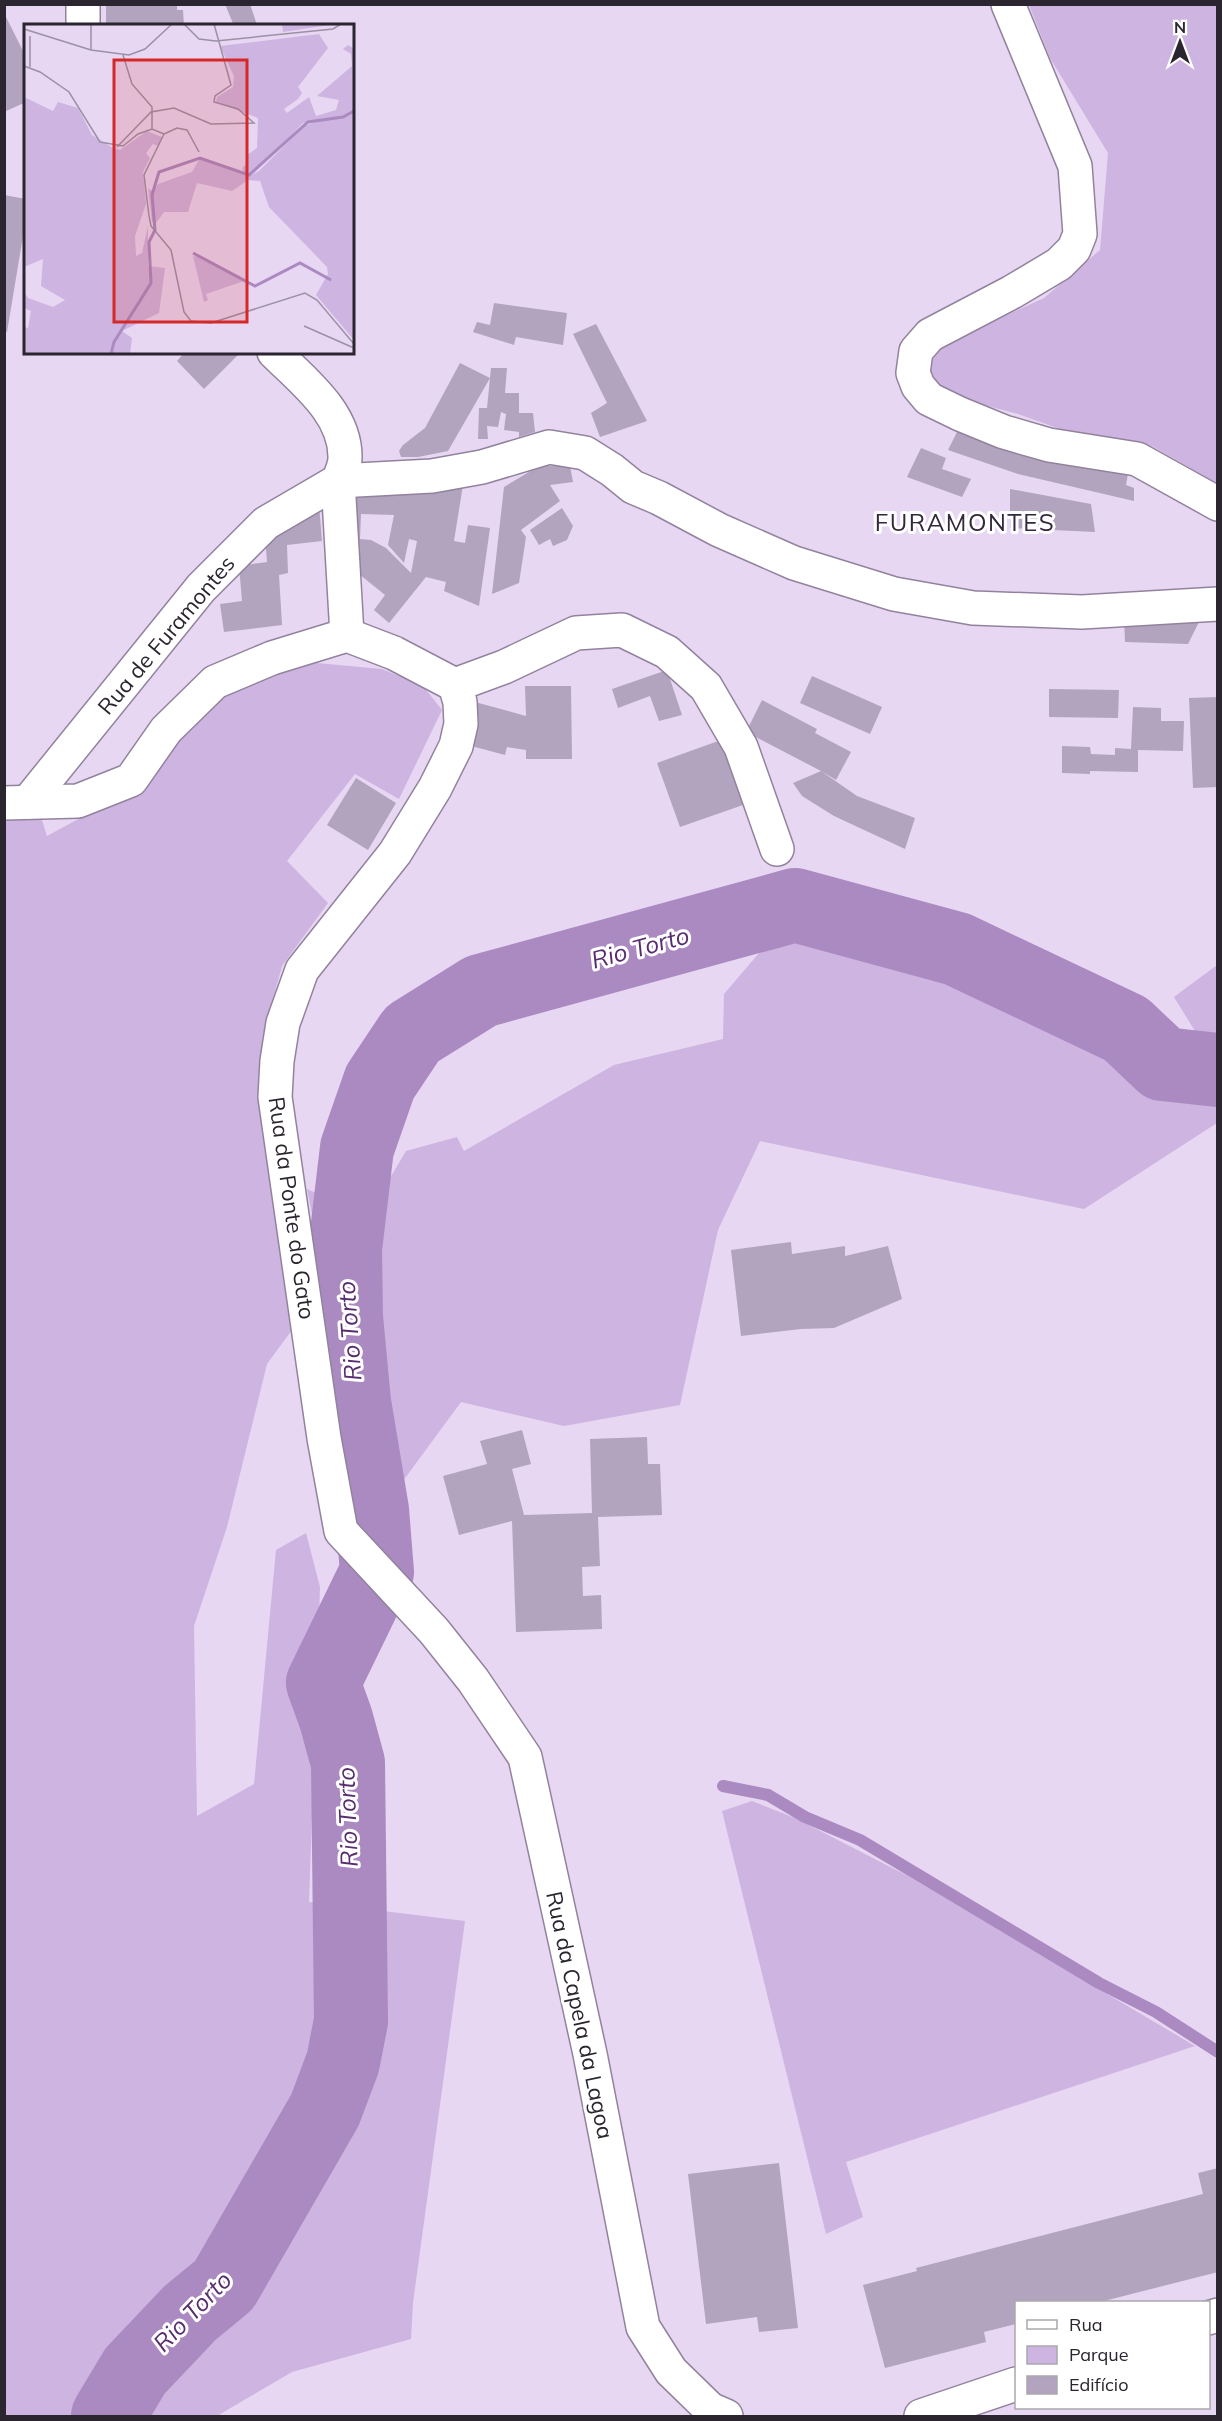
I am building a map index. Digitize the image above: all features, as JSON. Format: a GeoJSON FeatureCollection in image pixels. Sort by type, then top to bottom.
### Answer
{"type":"FeatureCollection","features":[{"type":"Feature","properties":{"kind":"street"},"geometry":{"type":"LineString","coordinates":[[83,4],[83,24]]}},
{"type":"Feature","properties":{"kind":"street"},"geometry":{"type":"LineString","coordinates":[[1008,4],[1075,166],[1080,234],[1074,249],[1059,264],[1012,292],[930,335],[916,351],[913,373],[918,386],[929,399],[1004,432],[1049,445],[1137,459],[1218,504]]}},
{"type":"Feature","properties":{"kind":"street"},"geometry":{"type":"LineString","coordinates":[[276,354],[320,396],[344,436],[346,461],[338,481],[347,635]]}},
{"type":"Feature","properties":{"kind":"street","name":"Rua de Furamontes"},"geometry":{"type":"LineString","coordinates":[[16,802],[201,588],[266,523],[338,481],[432,477],[482,467],[549,447],[585,453],[633,487],[719,530],[794,563],[894,594],[973,608],[1082,612],[1218,604]]}},
{"type":"Feature","properties":{"kind":"street"},"geometry":{"type":"LineString","coordinates":[[16,802],[78,801],[131,780],[166,730],[215,682],[272,658],[347,635],[394,653],[455,685],[504,667],[576,633],[622,630],[667,652],[706,687],[741,747],[777,849]]}},
{"type":"Feature","properties":{"kind":"street","name":"Rua da Ponte do Gato"},"geometry":{"type":"LineString","coordinates":[[341,1531],[324,1438],[274,1097],[277,1061],[283,1023],[302,970],[395,853],[435,788],[456,746],[461,724],[460,702],[455,685]]}},
{"type":"Feature","properties":{"kind":"street","name":"Rua da Capela da Lagoa"},"geometry":{"type":"LineString","coordinates":[[341,1531],[418,1614],[473,1680],[525,1757],[590,2054],[643,2327],[671,2371],[710,2409],[726,2416]]}},
{"type":"Feature","properties":{"kind":"street"},"geometry":{"type":"LineString","coordinates":[[921,2416],[1015,2385]]}},
{"type":"Feature","properties":{"kind":"green space"},"geometry":{"type":"Polygon","coordinates":[[[1029,5],[1217,5],[1217,492],[1192,469],[1152,446],[1088,439],[1018,414],[939,393],[928,366],[945,343],[1044,298],[1100,250],[1108,153],[1050,58],[1029,5]]]}},
{"type":"Feature","properties":{"kind":"green space"},"geometry":{"type":"Polygon","coordinates":[[[306,662],[382,669],[423,686],[442,710],[399,799],[355,774],[287,861],[328,903],[282,966],[262,1039],[261,1121],[292,1330],[267,1364],[227,1527],[194,1626],[197,1816],[254,1784],[276,1550],[306,1533],[320,1587],[309,1902],[465,1921],[413,2303],[411,2339],[292,2372],[217,2416],[5,2416],[5,817],[40,814],[47,836],[130,791],[228,687],[306,662]]]}},
{"type":"Feature","properties":{"kind":"green space"},"geometry":{"type":"Polygon","coordinates":[[[795,911],[955,955],[1122,1034],[1160,1071],[1217,1076],[1217,1123],[1084,1209],[760,1141],[718,1230],[680,1405],[564,1426],[461,1402],[386,1504],[350,1501],[327,1305],[307,1189],[368,1215],[406,1151],[457,1137],[464,1151],[614,1065],[723,1039],[724,994],[795,911]]]}},
{"type":"Feature","properties":{"kind":"green space"},"geometry":{"type":"Polygon","coordinates":[[[1217,965],[1217,1050],[1208,1052],[1174,997],[1217,965]]]}},
{"type":"Feature","properties":{"kind":"green space"},"geometry":{"type":"Polygon","coordinates":[[[752,1801],[795,1818],[908,1876],[1195,2046],[846,2162],[863,2217],[826,2234],[722,1811],[752,1801]]]}},
{"type":"Feature","properties":{"kind":"building"},"geometry":{"type":"Polygon","coordinates":[[[106,4],[177,4],[177,10],[183,10],[184,24],[106,24],[106,4]]]}},
{"type":"Feature","properties":{"kind":"building"},"geometry":{"type":"Polygon","coordinates":[[[225,4],[250,4],[257,24],[233,24],[225,4]]]}},
{"type":"Feature","properties":{"kind":"building"},"geometry":{"type":"Polygon","coordinates":[[[4,13],[24,53],[24,103],[4,112],[4,13]]]}},
{"type":"Feature","properties":{"kind":"building"},"geometry":{"type":"Polygon","coordinates":[[[4,195],[24,199],[24,230],[7,332],[4,331],[4,195]]]}},
{"type":"Feature","properties":{"kind":"building"},"geometry":{"type":"Polygon","coordinates":[[[494,303],[567,313],[563,345],[516,337],[514,345],[473,332],[477,322],[490,325],[494,303]]]}},
{"type":"Feature","properties":{"kind":"building"},"geometry":{"type":"Polygon","coordinates":[[[596,324],[647,421],[600,437],[591,413],[607,403],[573,334],[596,324]]]}},
{"type":"Feature","properties":{"kind":"building"},"geometry":{"type":"Polygon","coordinates":[[[183,354],[239,354],[204,389],[177,361],[183,354]]]}},
{"type":"Feature","properties":{"kind":"building"},"geometry":{"type":"Polygon","coordinates":[[[460,363],[490,378],[448,451],[418,457],[401,457],[399,451],[403,445],[425,428],[460,363]]]}},
{"type":"Feature","properties":{"kind":"building"},"geometry":{"type":"Polygon","coordinates":[[[491,368],[507,368],[505,393],[519,393],[519,413],[533,413],[535,432],[519,437],[519,432],[504,430],[506,414],[501,412],[498,427],[487,426],[488,439],[478,439],[479,408],[487,408],[491,368]]]}},
{"type":"Feature","properties":{"kind":"building"},"geometry":{"type":"Polygon","coordinates":[[[961,424],[1129,468],[1126,485],[1134,488],[1134,501],[1018,474],[948,450],[961,424]]]}},
{"type":"Feature","properties":{"kind":"building"},"geometry":{"type":"Polygon","coordinates":[[[921,448],[946,458],[942,469],[971,479],[962,497],[907,477],[921,448]]]}},
{"type":"Feature","properties":{"kind":"building"},"geometry":{"type":"Polygon","coordinates":[[[539,466],[570,466],[573,482],[550,485],[560,501],[521,530],[526,537],[519,583],[492,594],[504,487],[539,466]]]}},
{"type":"Feature","properties":{"kind":"building"},"geometry":{"type":"Polygon","coordinates":[[[463,485],[454,541],[465,543],[468,525],[490,528],[479,606],[444,591],[446,582],[426,577],[389,623],[374,610],[385,595],[359,574],[346,489],[463,485]],[[361,514],[360,539],[371,540],[386,548],[411,573],[417,541],[409,539],[404,563],[388,545],[394,515],[361,514]]]}},
{"type":"Feature","properties":{"kind":"building"},"geometry":{"type":"Polygon","coordinates":[[[1010,489],[1091,504],[1095,532],[1010,528],[1010,489]]]}},
{"type":"Feature","properties":{"kind":"building"},"geometry":{"type":"Polygon","coordinates":[[[319,505],[322,541],[287,545],[288,573],[279,575],[282,625],[224,632],[220,604],[242,601],[239,566],[267,562],[265,536],[319,505]]]}},
{"type":"Feature","properties":{"kind":"building"},"geometry":{"type":"Polygon","coordinates":[[[562,508],[573,526],[567,540],[553,546],[550,539],[539,545],[530,530],[562,508]]]}},
{"type":"Feature","properties":{"kind":"building"},"geometry":{"type":"Polygon","coordinates":[[[1203,614],[1188,644],[1125,642],[1124,617],[1203,614]]]}},
{"type":"Feature","properties":{"kind":"building"},"geometry":{"type":"Polygon","coordinates":[[[667,670],[682,715],[659,721],[650,696],[618,708],[612,689],[667,670]]]}},
{"type":"Feature","properties":{"kind":"building"},"geometry":{"type":"Polygon","coordinates":[[[812,676],[882,707],[870,734],[800,703],[812,676]]]}},
{"type":"Feature","properties":{"kind":"building"},"geometry":{"type":"Polygon","coordinates":[[[525,686],[571,686],[572,759],[526,759],[526,750],[507,747],[505,755],[464,744],[475,702],[526,716],[525,686]]]}},
{"type":"Feature","properties":{"kind":"building"},"geometry":{"type":"Polygon","coordinates":[[[1049,689],[1119,690],[1118,718],[1049,717],[1049,689]]]}},
{"type":"Feature","properties":{"kind":"building"},"geometry":{"type":"Polygon","coordinates":[[[1218,697],[1218,787],[1193,788],[1189,698],[1218,697]]]}},
{"type":"Feature","properties":{"kind":"building"},"geometry":{"type":"Polygon","coordinates":[[[762,700],[817,729],[815,733],[851,752],[836,780],[746,732],[762,700]]]}},
{"type":"Feature","properties":{"kind":"building"},"geometry":{"type":"Polygon","coordinates":[[[1133,707],[1161,708],[1161,721],[1184,721],[1183,751],[1138,750],[1138,772],[1062,773],[1062,746],[1090,747],[1091,754],[1115,755],[1115,748],[1131,749],[1133,707]]]}},
{"type":"Feature","properties":{"kind":"building"},"geometry":{"type":"Polygon","coordinates":[[[721,740],[743,805],[680,827],[657,763],[721,740]]]}},
{"type":"Feature","properties":{"kind":"building"},"geometry":{"type":"Polygon","coordinates":[[[821,771],[857,796],[915,818],[905,849],[834,816],[802,796],[793,783],[821,771]]]}},
{"type":"Feature","properties":{"kind":"building"},"geometry":{"type":"Polygon","coordinates":[[[356,778],[396,803],[368,850],[327,825],[356,778]]]}},
{"type":"Feature","properties":{"kind":"building"},"geometry":{"type":"Polygon","coordinates":[[[791,1242],[792,1254],[845,1246],[845,1256],[888,1246],[902,1299],[834,1328],[801,1329],[741,1336],[731,1250],[791,1242]]]}},
{"type":"Feature","properties":{"kind":"building"},"geometry":{"type":"Polygon","coordinates":[[[522,1430],[531,1464],[512,1469],[524,1515],[592,1513],[590,1439],[647,1437],[648,1464],[660,1464],[662,1515],[598,1517],[600,1566],[582,1567],[583,1596],[601,1595],[602,1629],[516,1632],[512,1521],[459,1535],[443,1476],[487,1464],[480,1441],[522,1430]]]}},
{"type":"Feature","properties":{"kind":"building"},"geometry":{"type":"Polygon","coordinates":[[[779,2163],[798,2328],[759,2332],[757,2317],[706,2324],[688,2174],[779,2163]]]}},
{"type":"Feature","properties":{"kind":"building"},"geometry":{"type":"Polygon","coordinates":[[[1218,2168],[1218,2272],[1104,2301],[1015,2301],[1015,2324],[984,2332],[986,2342],[885,2368],[863,2285],[917,2271],[916,2268],[1203,2194],[1198,2173],[1218,2168]]]}},
{"type":"Feature","properties":{"kind":"waterway","name":"Rio Torto"},"geometry":{"type":"LineString","coordinates":[[108,2416],[135,2371],[190,2313],[224,2285],[325,2110],[343,2062],[351,2021],[348,1763],[323,1683],[377,1572],[372,1510],[354,1402],[346,1317],[345,1249],[357,1148],[380,1082],[412,1034],[481,991],[795,905],[957,949],[1126,1029],[1163,1064],[1218,1070]]}},
{"type":"Feature","properties":{"kind":"waterway"},"geometry":{"type":"LineString","coordinates":[[723,1786],[768,1795],[805,1817],[860,1840],[1099,1983],[1156,2012],[1218,2052]]}},
{"type":"Feature","properties":{"kind":"district","name":"FURAMONTES"},"geometry":{"type":"Point","coordinates":[965,522]}}]}
